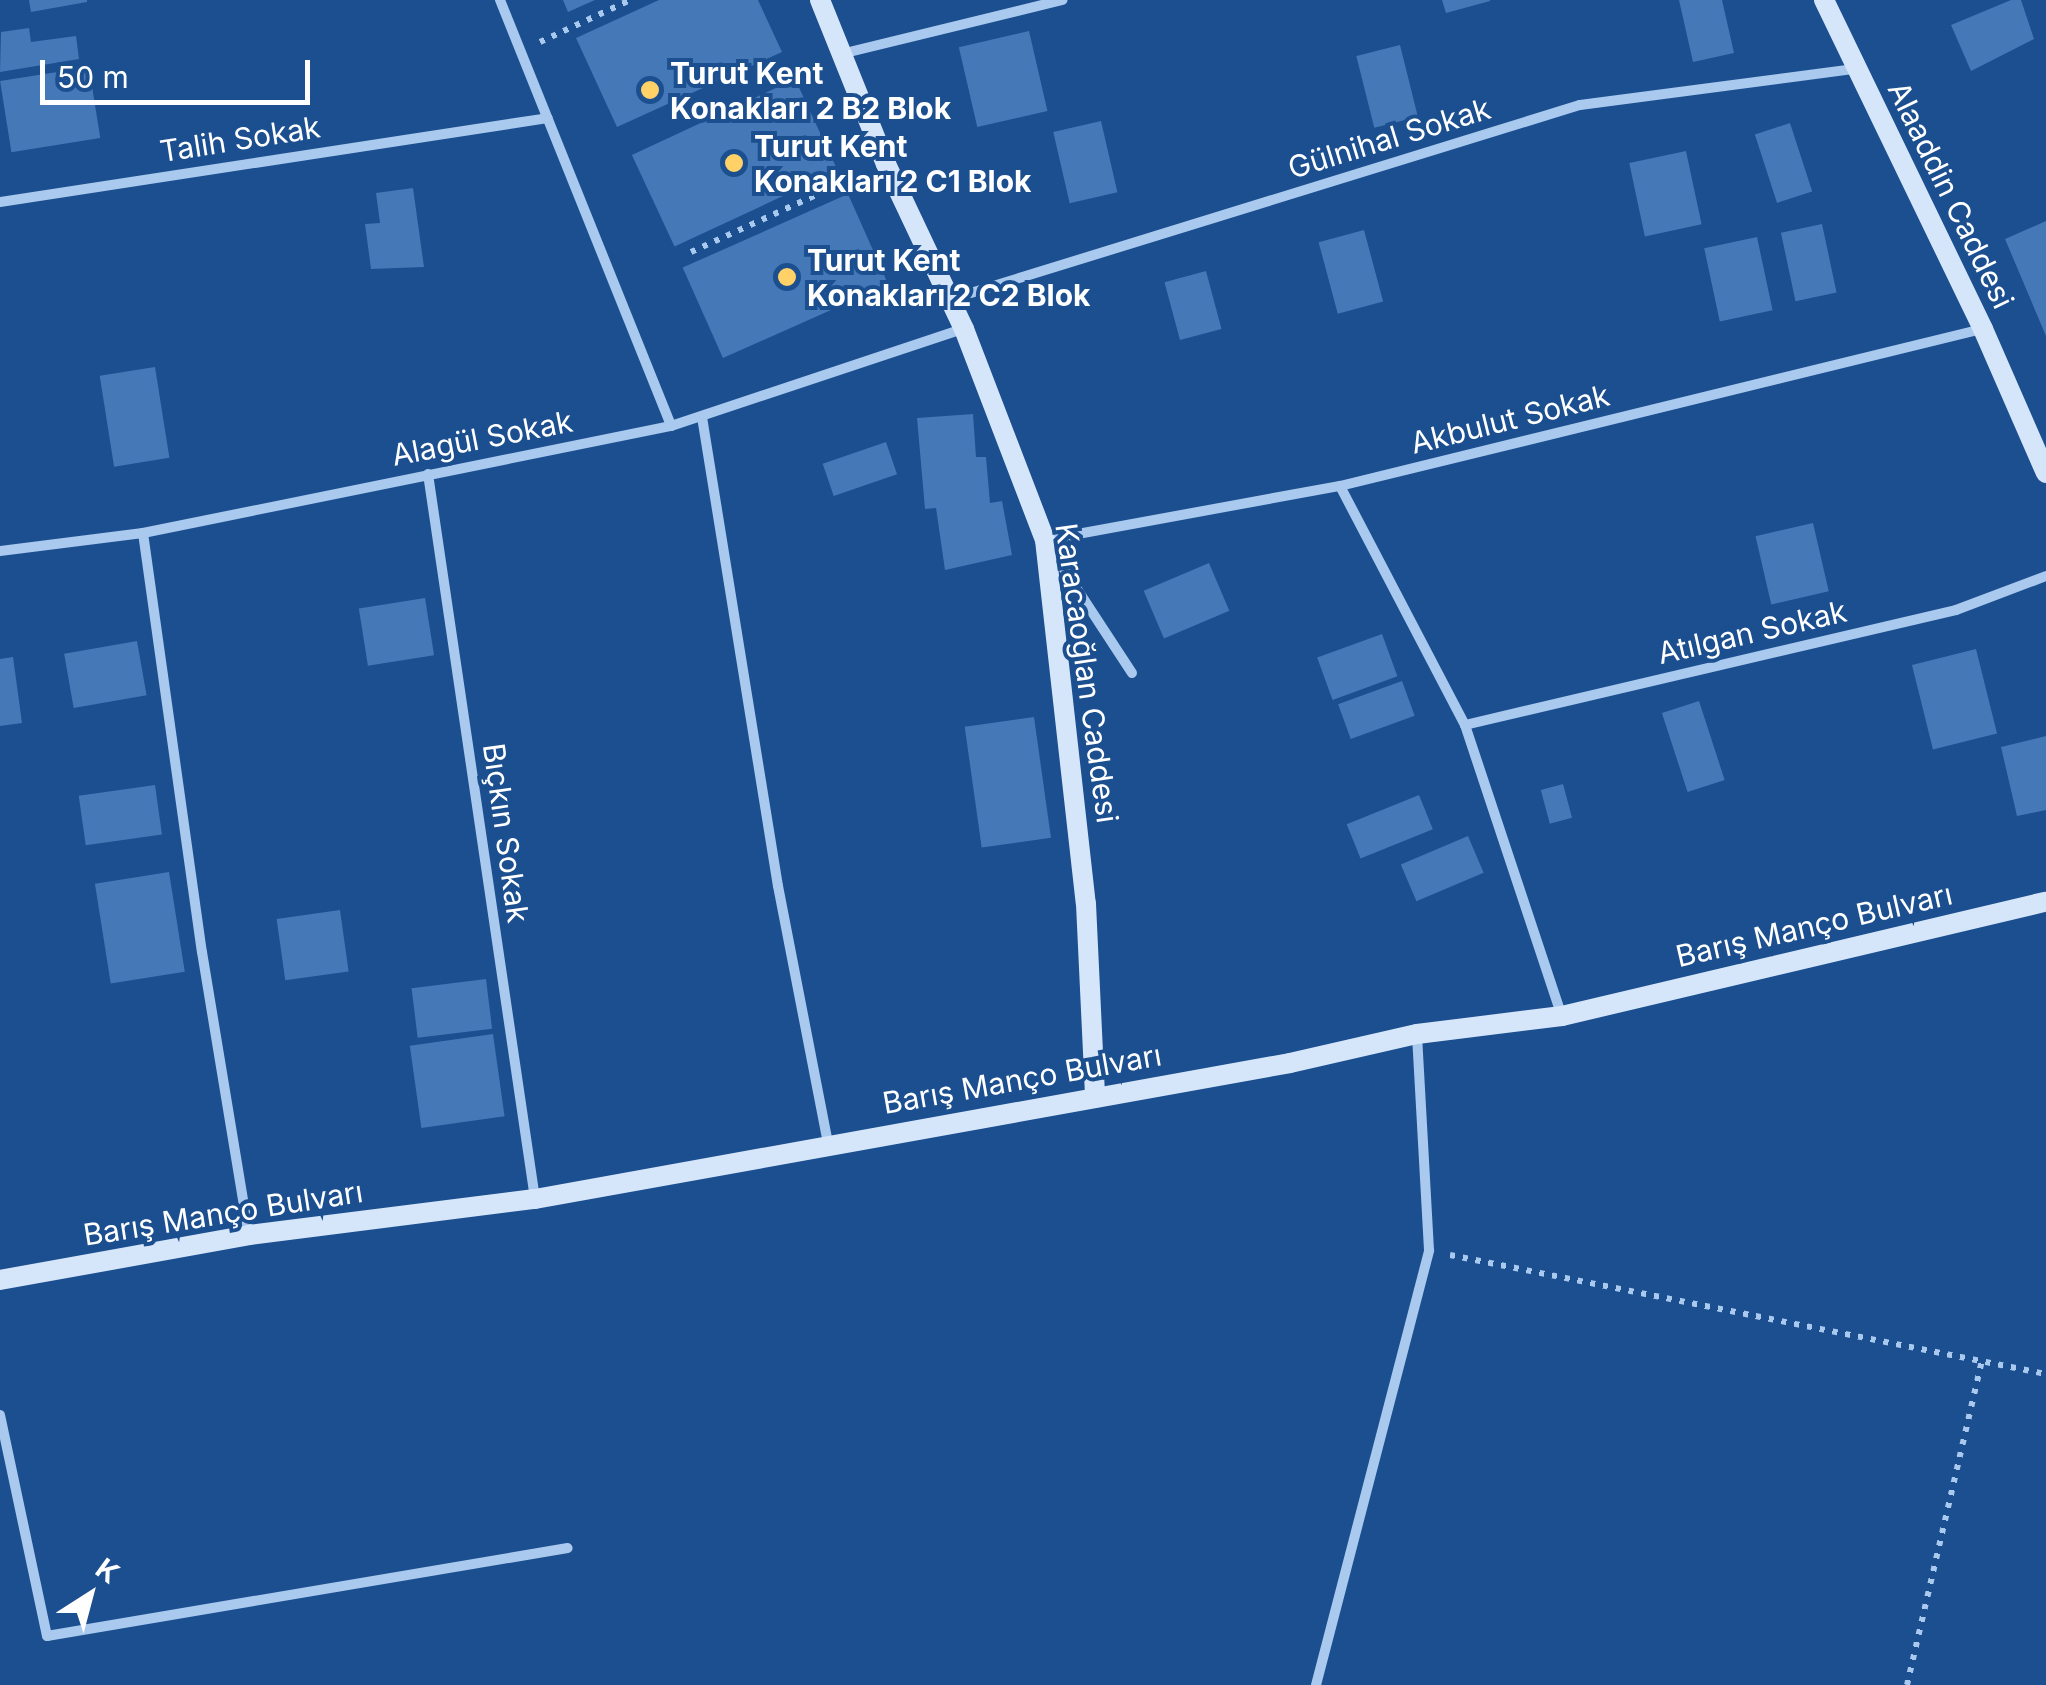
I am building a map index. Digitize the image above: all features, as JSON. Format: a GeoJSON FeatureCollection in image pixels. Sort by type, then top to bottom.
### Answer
{"type":"FeatureCollection","features":[{"type":"Feature","properties":{"kind":"street"},"geometry":{"type":"LineString","coordinates":[[500,0],[671,426]]}},
{"type":"Feature","properties":{"kind":"street","name":"Karacaoğlan Caddesi"},"geometry":{"type":"LineString","coordinates":[[820,0],[886,164],[964,328],[1045,540],[1086,904],[1094,1098]]}},
{"type":"Feature","properties":{"kind":"street"},"geometry":{"type":"LineString","coordinates":[[840,54],[1063,0]]}},
{"type":"Feature","properties":{"kind":"street","name":"Alaaddin Caddesi"},"geometry":{"type":"LineString","coordinates":[[1824,0],[1984,329],[2046,473]]}},
{"type":"Feature","properties":{"kind":"street","name":"Gülnihal Sokak"},"geometry":{"type":"LineString","coordinates":[[948,300],[1580,105],[1855,69]]}},
{"type":"Feature","properties":{"kind":"street","name":"Talih Sokak"},"geometry":{"type":"LineString","coordinates":[[0,202],[548,118]]}},
{"type":"Feature","properties":{"kind":"street","name":"Alagül Sokak"},"geometry":{"type":"LineString","coordinates":[[0,551],[143,532],[671,426],[964,328]]}},
{"type":"Feature","properties":{"kind":"street","name":"Akbulut Sokak"},"geometry":{"type":"LineString","coordinates":[[1045,540],[1340,486],[1984,329]]}},
{"type":"Feature","properties":{"kind":"street"},"geometry":{"type":"LineString","coordinates":[[702,418],[778,886],[828,1143]]}},
{"type":"Feature","properties":{"kind":"street","name":"Bıçkın Sokak"},"geometry":{"type":"LineString","coordinates":[[428,474],[535,1199]]}},
{"type":"Feature","properties":{"kind":"street"},"geometry":{"type":"LineString","coordinates":[[1340,486],[1465,725],[1562,1016]]}},
{"type":"Feature","properties":{"kind":"street"},"geometry":{"type":"LineString","coordinates":[[143,532],[202,952],[249,1235]]}},
{"type":"Feature","properties":{"kind":"street"},"geometry":{"type":"LineString","coordinates":[[1045,540],[1132,673]]}},
{"type":"Feature","properties":{"kind":"street","name":"Atılgan Sokak"},"geometry":{"type":"LineString","coordinates":[[1465,725],[1956,610],[2046,576]]}},
{"type":"Feature","properties":{"kind":"street","name":"Barış Manço Bulvarı"},"geometry":{"type":"LineString","coordinates":[[0,1280],[249,1235],[535,1199],[828,1143],[1290,1063],[1417,1034],[1562,1016],[2046,902]]}},
{"type":"Feature","properties":{"kind":"street"},"geometry":{"type":"LineString","coordinates":[[1316,1685],[1429,1250],[1417,1034]]}},
{"type":"Feature","properties":{"kind":"street"},"geometry":{"type":"LineString","coordinates":[[0,1415],[47,1636],[568,1548]]}},
{"type":"Feature","properties":{"kind":"path"},"geometry":{"type":"LineString","coordinates":[[520,50],[630,0]]}},
{"type":"Feature","properties":{"kind":"path"},"geometry":{"type":"LineString","coordinates":[[691,252],[886,164]]}},
{"type":"Feature","properties":{"kind":"path"},"geometry":{"type":"LineString","coordinates":[[1429,1250],[2046,1374]]}},
{"type":"Feature","properties":{"kind":"path"},"geometry":{"type":"LineString","coordinates":[[1907,1685],[1982,1362]]}},
{"type":"Feature","properties":{"kind":"building"},"geometry":{"type":"Polygon","coordinates":[[[29,0],[87,0],[87,2],[31,12],[29,0]]]}},
{"type":"Feature","properties":{"kind":"building"},"geometry":{"type":"Polygon","coordinates":[[[563,0],[595,0],[568,12],[563,0]]]}},
{"type":"Feature","properties":{"kind":"building","name":"Turut Kent Konakları 2 B2 Blok"},"geometry":{"type":"Polygon","coordinates":[[[659,0],[758,0],[782,52],[617,127],[576,38],[659,0]]]}},
{"type":"Feature","properties":{"kind":"building"},"geometry":{"type":"Polygon","coordinates":[[[1442,0],[1490,0],[1490,1],[1446,13],[1442,0]]]}},
{"type":"Feature","properties":{"kind":"building"},"geometry":{"type":"Polygon","coordinates":[[[1679,0],[1722,0],[1734,53],[1693,62],[1679,0]]]}},
{"type":"Feature","properties":{"kind":"building"},"geometry":{"type":"Polygon","coordinates":[[[2011,0],[2021,0],[2034,39],[1971,71],[1951,25],[2011,0]]]}},
{"type":"Feature","properties":{"kind":"building"},"geometry":{"type":"Polygon","coordinates":[[[29,28],[31,42],[76,36],[79,59],[0,72],[1,32],[29,28]]]}},
{"type":"Feature","properties":{"kind":"building"},"geometry":{"type":"Polygon","coordinates":[[[1029,31],[1047,111],[977,127],[959,47],[1029,31]]]}},
{"type":"Feature","properties":{"kind":"building"},"geometry":{"type":"Polygon","coordinates":[[[1400,45],[1418,117],[1374,128],[1356,56],[1400,45]]]}},
{"type":"Feature","properties":{"kind":"building"},"geometry":{"type":"Polygon","coordinates":[[[89,67],[100,138],[11,152],[0,81],[89,67]]]}},
{"type":"Feature","properties":{"kind":"building","name":"Turut Kent Konakları 2 C1 Blok"},"geometry":{"type":"Polygon","coordinates":[[[795,79],[838,171],[675,247],[632,155],[795,79]]]}},
{"type":"Feature","properties":{"kind":"building"},"geometry":{"type":"Polygon","coordinates":[[[1101,121],[1117,192],[1070,203],[1053,132],[1101,121]]]}},
{"type":"Feature","properties":{"kind":"building"},"geometry":{"type":"Polygon","coordinates":[[[1790,123],[1812,191],[1777,203],[1755,134],[1790,123]]]}},
{"type":"Feature","properties":{"kind":"building"},"geometry":{"type":"Polygon","coordinates":[[[1686,151],[1702,224],[1645,236],[1629,163],[1686,151]]]}},
{"type":"Feature","properties":{"kind":"building"},"geometry":{"type":"Polygon","coordinates":[[[413,188],[424,267],[371,269],[365,224],[380,223],[376,193],[413,188]]]}},
{"type":"Feature","properties":{"kind":"building","name":"Turut Kent Konakları 2 C2 Blok"},"geometry":{"type":"Polygon","coordinates":[[[848,194],[888,284],[723,358],[683,268],[848,194]]]}},
{"type":"Feature","properties":{"kind":"building"},"geometry":{"type":"Polygon","coordinates":[[[2046,221],[2046,336],[2005,239],[2046,221]]]}},
{"type":"Feature","properties":{"kind":"building"},"geometry":{"type":"Polygon","coordinates":[[[1822,224],[1837,292],[1795,301],[1781,233],[1822,224]]]}},
{"type":"Feature","properties":{"kind":"building"},"geometry":{"type":"Polygon","coordinates":[[[1364,230],[1383,301],[1338,314],[1319,242],[1364,230]]]}},
{"type":"Feature","properties":{"kind":"building"},"geometry":{"type":"Polygon","coordinates":[[[1757,237],[1773,310],[1720,322],[1704,248],[1757,237]]]}},
{"type":"Feature","properties":{"kind":"building"},"geometry":{"type":"Polygon","coordinates":[[[1206,271],[1222,329],[1180,340],[1164,282],[1206,271]]]}},
{"type":"Feature","properties":{"kind":"building"},"geometry":{"type":"Polygon","coordinates":[[[155,367],[169,458],[114,467],[100,376],[155,367]]]}},
{"type":"Feature","properties":{"kind":"building"},"geometry":{"type":"Polygon","coordinates":[[[973,414],[976,457],[986,457],[990,503],[1002,501],[1012,555],[945,570],[936,508],[925,509],[917,418],[973,414]]]}},
{"type":"Feature","properties":{"kind":"building"},"geometry":{"type":"Polygon","coordinates":[[[886,442],[897,474],[834,496],[823,464],[886,442]]]}},
{"type":"Feature","properties":{"kind":"building"},"geometry":{"type":"Polygon","coordinates":[[[1813,523],[1829,591],[1771,604],[1756,536],[1813,523]]]}},
{"type":"Feature","properties":{"kind":"building"},"geometry":{"type":"Polygon","coordinates":[[[1209,563],[1229,611],[1164,639],[1144,591],[1209,563]]]}},
{"type":"Feature","properties":{"kind":"building"},"geometry":{"type":"Polygon","coordinates":[[[425,598],[434,655],[368,666],[359,608],[425,598]]]}},
{"type":"Feature","properties":{"kind":"building"},"geometry":{"type":"Polygon","coordinates":[[[1382,634],[1397,676],[1333,700],[1317,658],[1382,634]]]}},
{"type":"Feature","properties":{"kind":"building"},"geometry":{"type":"Polygon","coordinates":[[[137,641],[147,695],[74,708],[64,654],[137,641]]]}},
{"type":"Feature","properties":{"kind":"building"},"geometry":{"type":"Polygon","coordinates":[[[1976,649],[1997,733],[1933,749],[1912,665],[1976,649]]]}},
{"type":"Feature","properties":{"kind":"building"},"geometry":{"type":"Polygon","coordinates":[[[13,657],[22,723],[0,726],[0,659],[13,657]]]}},
{"type":"Feature","properties":{"kind":"building"},"geometry":{"type":"Polygon","coordinates":[[[1402,681],[1415,716],[1351,739],[1338,704],[1402,681]]]}},
{"type":"Feature","properties":{"kind":"building"},"geometry":{"type":"Polygon","coordinates":[[[1699,701],[1725,780],[1688,792],[1662,713],[1699,701]]]}},
{"type":"Feature","properties":{"kind":"building"},"geometry":{"type":"Polygon","coordinates":[[[1034,717],[1051,838],[982,848],[965,727],[1034,717]]]}},
{"type":"Feature","properties":{"kind":"building"},"geometry":{"type":"Polygon","coordinates":[[[2046,736],[2046,810],[2017,816],[2001,747],[2046,736]]]}},
{"type":"Feature","properties":{"kind":"building"},"geometry":{"type":"Polygon","coordinates":[[[1563,784],[1572,818],[1550,824],[1541,790],[1563,784]]]}},
{"type":"Feature","properties":{"kind":"building"},"geometry":{"type":"Polygon","coordinates":[[[155,785],[162,835],[86,845],[79,796],[155,785]]]}},
{"type":"Feature","properties":{"kind":"building"},"geometry":{"type":"Polygon","coordinates":[[[1419,795],[1433,829],[1361,859],[1347,824],[1419,795]]]}},
{"type":"Feature","properties":{"kind":"building"},"geometry":{"type":"Polygon","coordinates":[[[1468,836],[1484,873],[1416,901],[1401,865],[1468,836]]]}},
{"type":"Feature","properties":{"kind":"building"},"geometry":{"type":"Polygon","coordinates":[[[169,872],[185,972],[111,983],[95,884],[169,872]]]}},
{"type":"Feature","properties":{"kind":"building"},"geometry":{"type":"Polygon","coordinates":[[[340,910],[349,971],[285,980],[277,919],[340,910]]]}},
{"type":"Feature","properties":{"kind":"building"},"geometry":{"type":"Polygon","coordinates":[[[486,979],[492,1029],[418,1038],[412,988],[486,979]]]}},
{"type":"Feature","properties":{"kind":"building"},"geometry":{"type":"Polygon","coordinates":[[[493,1034],[505,1116],[421,1128],[410,1046],[493,1034]]]}},
{"type":"Feature","properties":{"kind":"place","name":"Turut Kent Konakları 2 B2 Blok"},"geometry":{"type":"Point","coordinates":[650,90]}},
{"type":"Feature","properties":{"kind":"place","name":"Turut Kent Konakları 2 C1 Blok"},"geometry":{"type":"Point","coordinates":[734,163]}},
{"type":"Feature","properties":{"kind":"place","name":"Turut Kent Konakları 2 C2 Blok"},"geometry":{"type":"Point","coordinates":[787,277]}}]}
